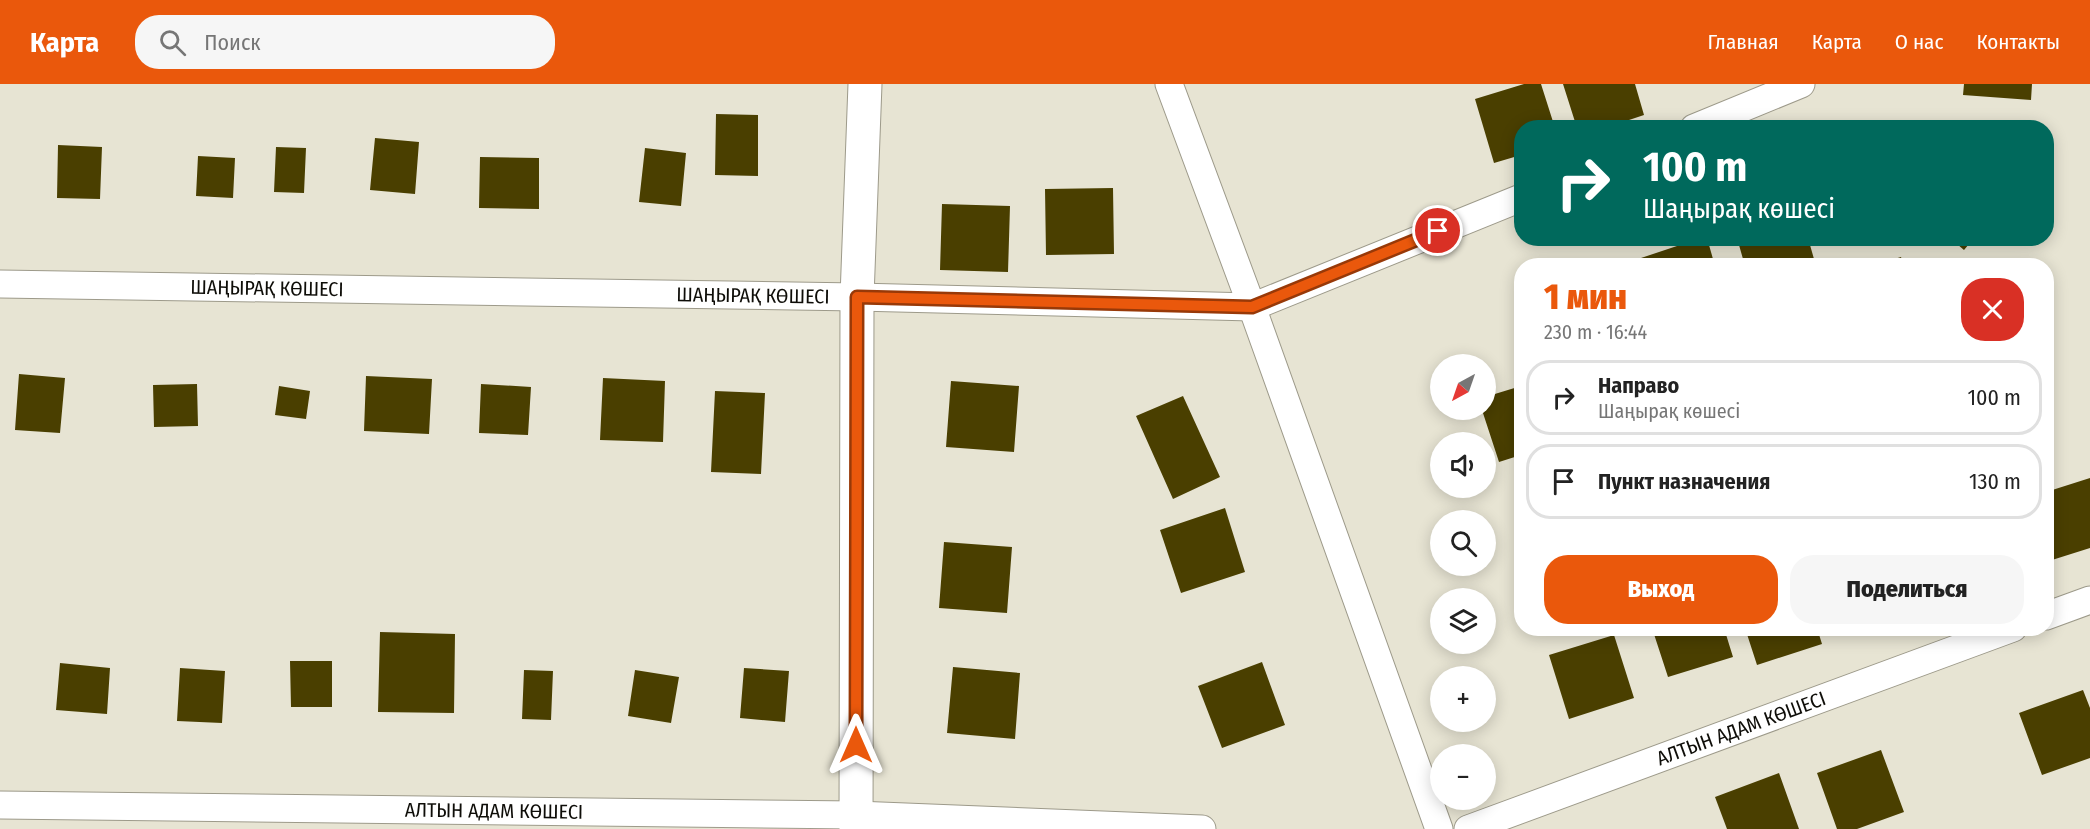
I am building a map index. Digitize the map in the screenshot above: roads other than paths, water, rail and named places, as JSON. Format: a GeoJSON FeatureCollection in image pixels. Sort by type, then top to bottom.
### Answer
{"type":"FeatureCollection","features":[{"type":"Feature","properties":{"kind":"street"},"geometry":{"type":"LineString","coordinates":[[856,822],[857,297],[865,84]]}},
{"type":"Feature","properties":{"kind":"street"},"geometry":{"type":"LineString","coordinates":[[1169,84],[1252,307],[1439,829]]}},
{"type":"Feature","properties":{"kind":"street"},"geometry":{"type":"LineString","coordinates":[[1713,120],[1801,84]]}},
{"type":"Feature","properties":{"kind":"street","name":"ШАҢЫРАҚ КӨШЕСІ"},"geometry":{"type":"LineString","coordinates":[[0,284],[857,297],[1252,307],[1514,201]]}},
{"type":"Feature","properties":{"kind":"street"},"geometry":{"type":"LineString","coordinates":[[2054,613],[2090,600]]}},
{"type":"Feature","properties":{"kind":"street","name":"АЛТЫН АДАМ КӨШЕСІ"},"geometry":{"type":"LineString","coordinates":[[1468,829],[1991,636]]}},
{"type":"Feature","properties":{"kind":"street","name":"АЛТЫН АДАМ КӨШЕСІ"},"geometry":{"type":"LineString","coordinates":[[0,805],[1202,829]]}}]}
